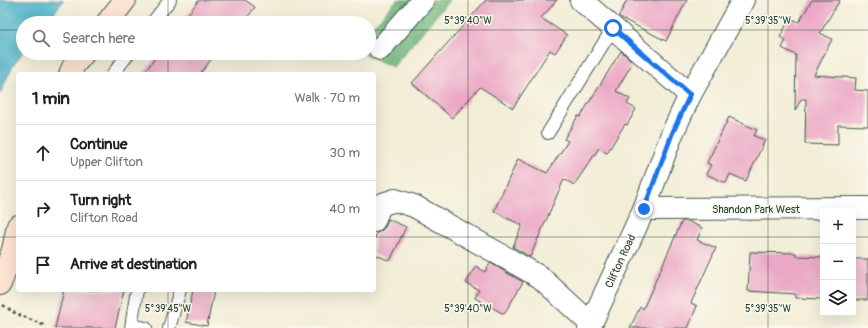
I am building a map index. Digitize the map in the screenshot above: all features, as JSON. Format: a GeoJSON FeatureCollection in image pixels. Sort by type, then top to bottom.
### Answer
{"type":"FeatureCollection","features":[{"type":"Feature","properties":{"kind":"street"},"geometry":{"type":"LineString","coordinates":[[113,16],[125,0]]}},
{"type":"Feature","properties":{"kind":"street"},"geometry":{"type":"LineString","coordinates":[[380,49],[423,0]]}},
{"type":"Feature","properties":{"kind":"street"},"geometry":{"type":"LineString","coordinates":[[580,0],[690,95]]}},
{"type":"Feature","properties":{"kind":"street","name":"Clifton Road"},"geometry":{"type":"LineString","coordinates":[[590,326],[644,209],[672,134],[690,95],[743,0]]}},
{"type":"Feature","properties":{"kind":"street"},"geometry":{"type":"LineString","coordinates":[[71,72],[78,60]]}},
{"type":"Feature","properties":{"kind":"street"},"geometry":{"type":"LineString","coordinates":[[376,216],[380,205],[395,200],[414,206],[540,277],[590,326]]}},
{"type":"Feature","properties":{"kind":"street","name":"Shandon Park West"},"geometry":{"type":"LineString","coordinates":[[644,209],[868,208]]}},
{"type":"Feature","properties":{"kind":"street"},"geometry":{"type":"LineString","coordinates":[[0,284],[13,250],[16,236]]}},
{"type":"Feature","properties":{"kind":"lane"},"geometry":{"type":"LineString","coordinates":[[157,16],[170,0]]}},
{"type":"Feature","properties":{"kind":"lane"},"geometry":{"type":"LineString","coordinates":[[548,133],[613,28]]}},
{"type":"Feature","properties":{"kind":"lane"},"geometry":{"type":"LineString","coordinates":[[115,72],[124,60]]}},
{"type":"Feature","properties":{"kind":"lane"},"geometry":{"type":"LineString","coordinates":[[138,292],[131,326],[146,328]]}},
{"type":"Feature","properties":{"kind":"lane"},"geometry":{"type":"LineString","coordinates":[[169,328],[179,292]]}},
{"type":"Feature","properties":{"kind":"path"},"geometry":{"type":"LineString","coordinates":[[0,304],[13,312],[42,325],[43,328]]}},
{"type":"Feature","properties":{"kind":"green space"},"geometry":{"type":"Polygon","coordinates":[[[397,0],[449,0],[393,67],[376,59],[376,22],[397,0]]]}},
{"type":"Feature","properties":{"kind":"water"},"geometry":{"type":"Polygon","coordinates":[[[0,0],[64,0],[51,16],[16,16],[17,60],[13,65],[0,94],[0,0]]]}},
{"type":"Feature","properties":{"kind":"building"},"geometry":{"type":"Polygon","coordinates":[[[199,0],[245,0],[255,7],[248,16],[186,16],[199,0]]]}},
{"type":"Feature","properties":{"kind":"building"},"geometry":{"type":"Polygon","coordinates":[[[486,0],[557,0],[541,18],[567,35],[555,53],[550,50],[513,108],[480,87],[452,118],[412,83],[486,0]]]}},
{"type":"Feature","properties":{"kind":"building"},"geometry":{"type":"Polygon","coordinates":[[[627,0],[687,0],[666,41],[619,16],[627,0]]]}},
{"type":"Feature","properties":{"kind":"building"},"geometry":{"type":"Polygon","coordinates":[[[812,0],[840,0],[820,33],[832,39],[814,75],[856,78],[855,90],[868,91],[868,126],[838,125],[838,145],[805,144],[806,99],[801,99],[795,111],[796,55],[782,48],[786,40],[780,37],[790,18],[799,22],[812,0]]]}},
{"type":"Feature","properties":{"kind":"building"},"geometry":{"type":"Polygon","coordinates":[[[621,51],[633,62],[616,91],[630,99],[627,104],[636,109],[627,125],[625,124],[607,153],[599,148],[574,185],[564,179],[530,257],[513,247],[522,225],[494,211],[518,159],[547,173],[568,141],[564,139],[578,116],[580,117],[621,51]]]}},
{"type":"Feature","properties":{"kind":"building"},"geometry":{"type":"Polygon","coordinates":[[[154,60],[211,60],[202,72],[145,72],[154,60]]]}},
{"type":"Feature","properties":{"kind":"building"},"geometry":{"type":"Polygon","coordinates":[[[729,117],[757,130],[754,136],[765,140],[746,181],[730,174],[726,183],[706,174],[711,165],[707,163],[729,117]]]}},
{"type":"Feature","properties":{"kind":"building"},"geometry":{"type":"Polygon","coordinates":[[[388,219],[406,227],[390,261],[376,255],[376,235],[386,226],[388,219]]]}},
{"type":"Feature","properties":{"kind":"building"},"geometry":{"type":"Polygon","coordinates":[[[682,221],[688,221],[702,228],[697,240],[716,248],[691,303],[697,306],[688,328],[630,328],[640,307],[643,309],[682,221]]]}},
{"type":"Feature","properties":{"kind":"building"},"geometry":{"type":"Polygon","coordinates":[[[750,252],[796,253],[796,256],[820,257],[820,299],[795,298],[795,294],[748,291],[750,252]]]}},
{"type":"Feature","properties":{"kind":"building"},"geometry":{"type":"Polygon","coordinates":[[[856,259],[868,259],[868,300],[856,300],[856,259]]]}},
{"type":"Feature","properties":{"kind":"building"},"geometry":{"type":"Polygon","coordinates":[[[490,263],[523,282],[504,314],[475,298],[479,290],[466,283],[476,266],[485,272],[490,263]]]}},
{"type":"Feature","properties":{"kind":"building"},"geometry":{"type":"Polygon","coordinates":[[[64,292],[124,292],[115,328],[55,328],[64,292]]]}},
{"type":"Feature","properties":{"kind":"building"},"geometry":{"type":"Polygon","coordinates":[[[193,292],[214,292],[207,326],[186,322],[193,292]]]}},
{"type":"Feature","properties":{"kind":"route"},"geometry":{"type":"LineString","coordinates":[[613,28],[690,95],[672,134],[644,209]]}}]}
